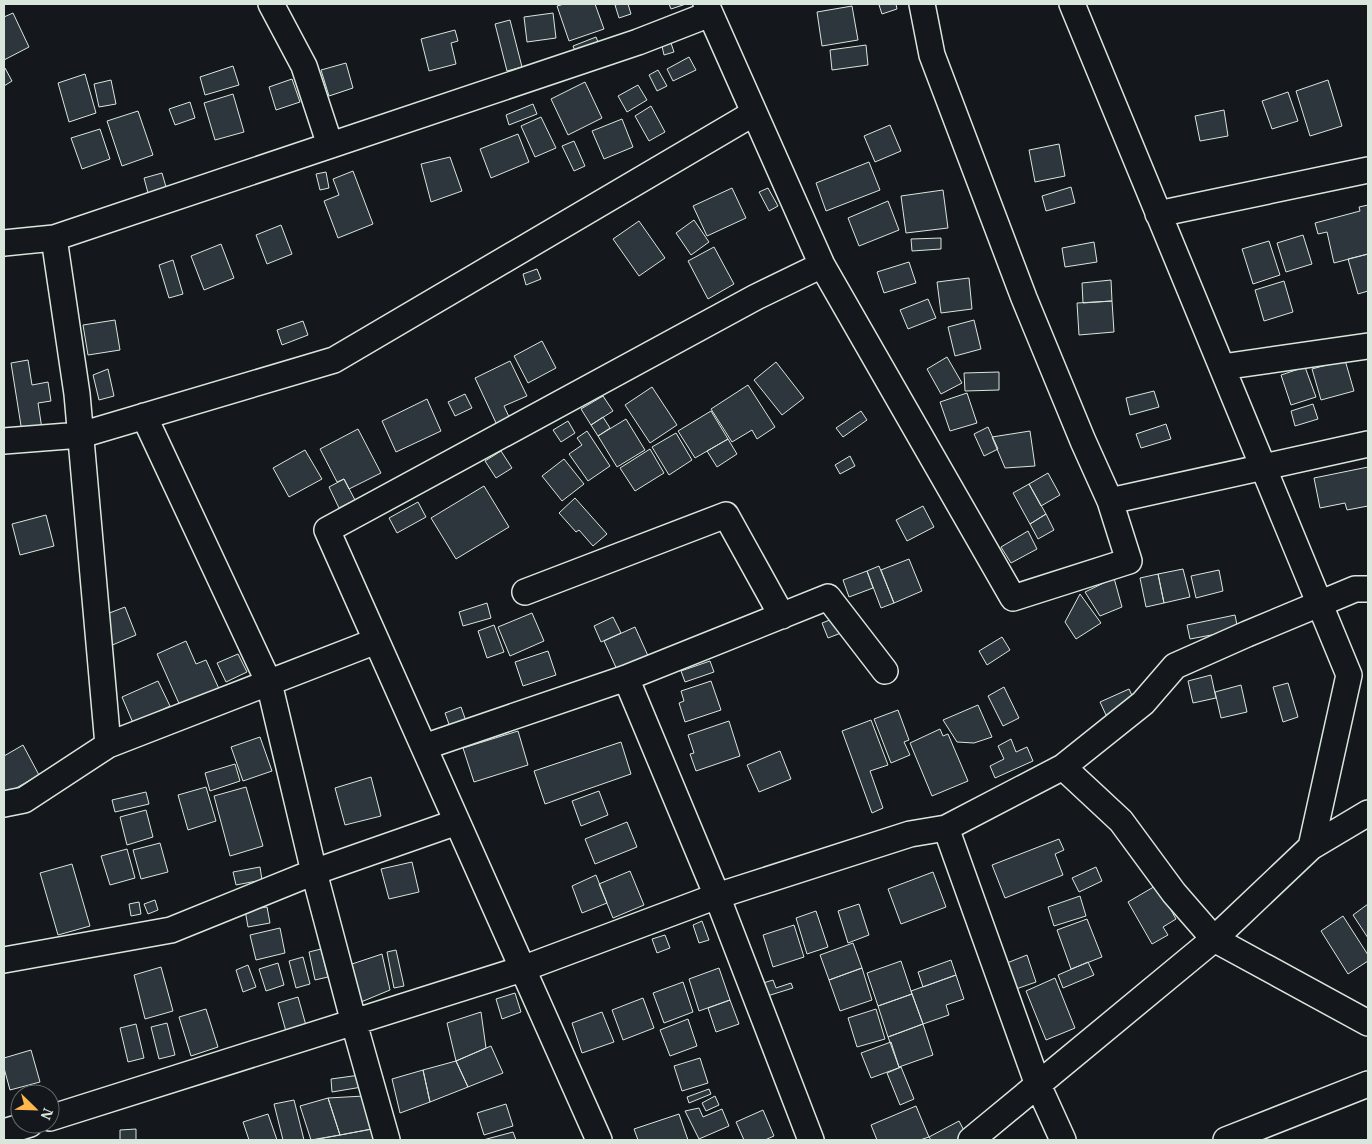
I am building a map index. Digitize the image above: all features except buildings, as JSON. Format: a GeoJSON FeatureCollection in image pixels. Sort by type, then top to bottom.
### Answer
{"type":"FeatureCollection","features":[{"type":"Feature","properties":{"kind":"street"},"geometry":{"type":"LineString","coordinates":[[271,4],[304,66],[330,145]]}},
{"type":"Feature","properties":{"kind":"street"},"geometry":{"type":"LineString","coordinates":[[4,243],[54,238],[638,42],[708,9],[822,266],[1013,598],[1129,561],[1110,501],[1024,298],[932,55],[922,4]]}},
{"type":"Feature","properties":{"kind":"street"},"geometry":{"type":"LineString","coordinates":[[1072,4],[1349,675],[1312,847]]}},
{"type":"Feature","properties":{"kind":"street"},"geometry":{"type":"LineString","coordinates":[[4,442],[81,435],[334,360],[754,114]]}},
{"type":"Feature","properties":{"kind":"street"},"geometry":{"type":"LineString","coordinates":[[1158,214],[1368,170]]}},
{"type":"Feature","properties":{"kind":"street"},"geometry":{"type":"LineString","coordinates":[[54,238],[77,394],[108,745]]}},
{"type":"Feature","properties":{"kind":"street"},"geometry":{"type":"LineString","coordinates":[[599,1140],[327,530],[756,297],[822,266]]}},
{"type":"Feature","properties":{"kind":"street"},"geometry":{"type":"LineString","coordinates":[[1222,367],[1368,346]]}},
{"type":"Feature","properties":{"kind":"street"},"geometry":{"type":"LineString","coordinates":[[144,416],[269,684],[314,872],[387,1140]]}},
{"type":"Feature","properties":{"kind":"street"},"geometry":{"type":"LineString","coordinates":[[1110,501],[1368,444]]}},
{"type":"Feature","properties":{"kind":"street"},"geometry":{"type":"LineString","coordinates":[[525,592],[726,515],[782,616]]}},
{"type":"Feature","properties":{"kind":"street"},"geometry":{"type":"LineString","coordinates":[[60,1115],[522,969],[717,896],[910,834],[946,828],[1063,767],[1143,703],[1175,666],[1355,589],[1368,589]]}},
{"type":"Feature","properties":{"kind":"street"},"geometry":{"type":"LineString","coordinates":[[424,747],[626,678],[828,597],[885,671]]}},
{"type":"Feature","properties":{"kind":"street"},"geometry":{"type":"LineString","coordinates":[[4,804],[24,800],[108,745],[376,641]]}},
{"type":"Feature","properties":{"kind":"street"},"geometry":{"type":"LineString","coordinates":[[626,678],[717,896],[811,1140]]}},
{"type":"Feature","properties":{"kind":"street"},"geometry":{"type":"LineString","coordinates":[[1063,767],[1121,821],[1174,893],[1214,939],[1368,1023]]}},
{"type":"Feature","properties":{"kind":"street"},"geometry":{"type":"LineString","coordinates":[[970,1140],[1214,939],[1312,847],[1368,813]]}},
{"type":"Feature","properties":{"kind":"street"},"geometry":{"type":"LineString","coordinates":[[4,960],[171,930],[314,872],[457,822]]}},
{"type":"Feature","properties":{"kind":"street"},"geometry":{"type":"LineString","coordinates":[[946,828],[1038,1085],[1064,1140]]}},
{"type":"Feature","properties":{"kind":"street"},"geometry":{"type":"LineString","coordinates":[[1226,1140],[1368,1084]]}}]}
